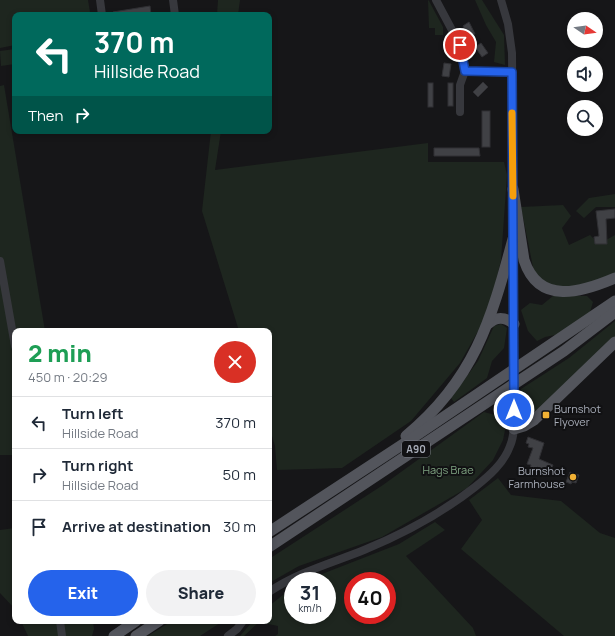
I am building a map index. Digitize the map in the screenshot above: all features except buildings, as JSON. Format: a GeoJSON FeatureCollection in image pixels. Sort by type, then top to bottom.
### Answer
{"type":"FeatureCollection","features":[{"type":"Feature","properties":{"kind":"main road"},"geometry":{"type":"LineString","coordinates":[[513,189],[524,260],[527,269],[536,280],[545,287],[556,291],[566,292],[577,291],[615,278]]}},
{"type":"Feature","properties":{"kind":"main road"},"geometry":{"type":"LineString","coordinates":[[368,467],[412,431],[449,393],[473,357],[488,324],[499,293],[513,239]]}},
{"type":"Feature","properties":{"kind":"main road","name":"A90"},"geometry":{"type":"LineString","coordinates":[[272,530],[615,301]]}},
{"type":"Feature","properties":{"kind":"main road","name":"A90"},"geometry":{"type":"LineString","coordinates":[[272,545],[564,351],[615,312]]}},
{"type":"Feature","properties":{"kind":"main road"},"geometry":{"type":"LineString","coordinates":[[488,324],[493,319],[502,318],[514,324]]}},
{"type":"Feature","properties":{"kind":"main road"},"geometry":{"type":"LineString","coordinates":[[514,429],[524,426],[534,420],[615,342]]}},
{"type":"Feature","properties":{"kind":"main road"},"geometry":{"type":"LineString","coordinates":[[114,636],[132,624]]}},
{"type":"Feature","properties":{"kind":"main road"},"geometry":{"type":"LineString","coordinates":[[136,636],[154,624]]}},
{"type":"Feature","properties":{"kind":"street"},"geometry":{"type":"LineString","coordinates":[[100,0],[102,12]]}},
{"type":"Feature","properties":{"kind":"street"},"geometry":{"type":"LineString","coordinates":[[173,0],[175,12]]}},
{"type":"Feature","properties":{"kind":"street"},"geometry":{"type":"LineString","coordinates":[[436,0],[460,45],[465,71],[460,85],[460,112]]}},
{"type":"Feature","properties":{"kind":"street"},"geometry":{"type":"LineString","coordinates":[[272,590],[303,573],[391,538],[446,508],[482,482],[500,462],[510,446],[514,429],[512,72],[510,36],[501,0]]}},
{"type":"Feature","properties":{"kind":"street"},"geometry":{"type":"LineString","coordinates":[[465,71],[512,72]]}},
{"type":"Feature","properties":{"kind":"street"},"geometry":{"type":"LineString","coordinates":[[0,261],[12,329]]}},
{"type":"Feature","properties":{"kind":"street"},"geometry":{"type":"LineString","coordinates":[[60,624],[62,636]]}},
{"type":"Feature","properties":{"kind":"street"},"geometry":{"type":"LineString","coordinates":[[228,636],[241,624]]}},
{"type":"Feature","properties":{"kind":"green space"},"geometry":{"type":"Polygon","coordinates":[[[0,0],[88,0],[90,12],[12,12],[12,46],[0,48],[0,0]]]}},
{"type":"Feature","properties":{"kind":"green space"},"geometry":{"type":"Polygon","coordinates":[[[218,0],[240,0],[238,12],[217,12],[218,0]]]}},
{"type":"Feature","properties":{"kind":"green space"},"geometry":{"type":"Polygon","coordinates":[[[428,0],[443,27],[443,35],[435,35],[435,28],[429,28],[428,0]]]}},
{"type":"Feature","properties":{"kind":"green space"},"geometry":{"type":"Polygon","coordinates":[[[475,0],[482,0],[504,35],[505,65],[494,62],[496,42],[486,25],[475,0]]]}},
{"type":"Feature","properties":{"kind":"green space"},"geometry":{"type":"Polygon","coordinates":[[[12,49],[12,64],[1,66],[0,51],[12,49]]]}},
{"type":"Feature","properties":{"kind":"green space"},"geometry":{"type":"Polygon","coordinates":[[[4,85],[44,328],[12,328],[12,455],[0,455],[0,86],[4,85]]]}},
{"type":"Feature","properties":{"kind":"green space"},"geometry":{"type":"Polygon","coordinates":[[[211,134],[221,134],[215,170],[428,143],[428,162],[504,162],[507,175],[501,260],[493,294],[481,326],[460,363],[411,421],[342,468],[277,470],[275,446],[272,436],[272,328],[238,328],[202,211],[211,134]]]}},
{"type":"Feature","properties":{"kind":"green space"},"geometry":{"type":"Polygon","coordinates":[[[615,194],[615,207],[596,207],[584,218],[576,211],[589,198],[615,194]]]}},
{"type":"Feature","properties":{"kind":"green space"},"geometry":{"type":"Polygon","coordinates":[[[563,205],[571,216],[562,228],[569,245],[590,235],[599,244],[615,235],[615,273],[573,290],[542,282],[534,272],[521,207],[563,205]]]}},
{"type":"Feature","properties":{"kind":"green space"},"geometry":{"type":"Polygon","coordinates":[[[553,296],[587,296],[593,302],[590,312],[560,334],[545,337],[537,341],[528,331],[521,310],[530,303],[542,305],[553,296]]]}},
{"type":"Feature","properties":{"kind":"green space"},"geometry":{"type":"Polygon","coordinates":[[[615,321],[615,338],[534,415],[521,409],[521,389],[569,358],[615,321]]]}},
{"type":"Feature","properties":{"kind":"green space"},"geometry":{"type":"Polygon","coordinates":[[[501,324],[507,328],[504,348],[492,361],[487,378],[454,402],[451,398],[478,361],[494,326],[501,324]]]}},
{"type":"Feature","properties":{"kind":"green space","name":"Hags Brae"},"geometry":{"type":"Polygon","coordinates":[[[484,412],[499,416],[506,425],[503,440],[493,460],[467,488],[382,537],[299,566],[288,572],[284,572],[284,574],[272,581],[272,557],[383,485],[484,412]]]}},
{"type":"Feature","properties":{"kind":"green space"},"geometry":{"type":"Polygon","coordinates":[[[498,478],[511,495],[561,501],[600,533],[615,538],[615,636],[564,636],[461,549],[482,520],[469,500],[498,478]]]}},
{"type":"Feature","properties":{"kind":"green space"},"geometry":{"type":"Polygon","coordinates":[[[435,522],[445,530],[406,556],[473,628],[476,636],[275,636],[278,634],[278,626],[268,624],[272,624],[272,604],[284,594],[284,624],[336,624],[336,572],[327,572],[399,544],[435,522]]]}},
{"type":"Feature","properties":{"kind":"green space"},"geometry":{"type":"Polygon","coordinates":[[[12,528],[12,606],[0,593],[0,530],[12,528]]]}},
{"type":"Feature","properties":{"kind":"green space"},"geometry":{"type":"Polygon","coordinates":[[[22,624],[93,624],[92,636],[28,636],[22,624]]]}},
{"type":"Feature","properties":{"kind":"green space"},"geometry":{"type":"Polygon","coordinates":[[[167,624],[218,624],[200,636],[148,636],[167,624]]]}},
{"type":"Feature","properties":{"kind":"green space"},"geometry":{"type":"Polygon","coordinates":[[[250,624],[257,624],[244,636],[240,636],[250,624]]]}},
{"type":"Feature","properties":{"kind":"slow traffic"},"geometry":{"type":"LineString","coordinates":[[512,113],[513,196]]}},
{"type":"Feature","properties":{"kind":"place","name":"Burnshot Flyover"},"geometry":{"type":"Point","coordinates":[546,415]}},
{"type":"Feature","properties":{"kind":"place","name":"Burnshot Farmhouse"},"geometry":{"type":"Point","coordinates":[573,477]}},
{"type":"Feature","properties":{"kind":"route"},"geometry":{"type":"LineString","coordinates":[[460,45],[465,71],[512,72],[514,410]]}}]}
